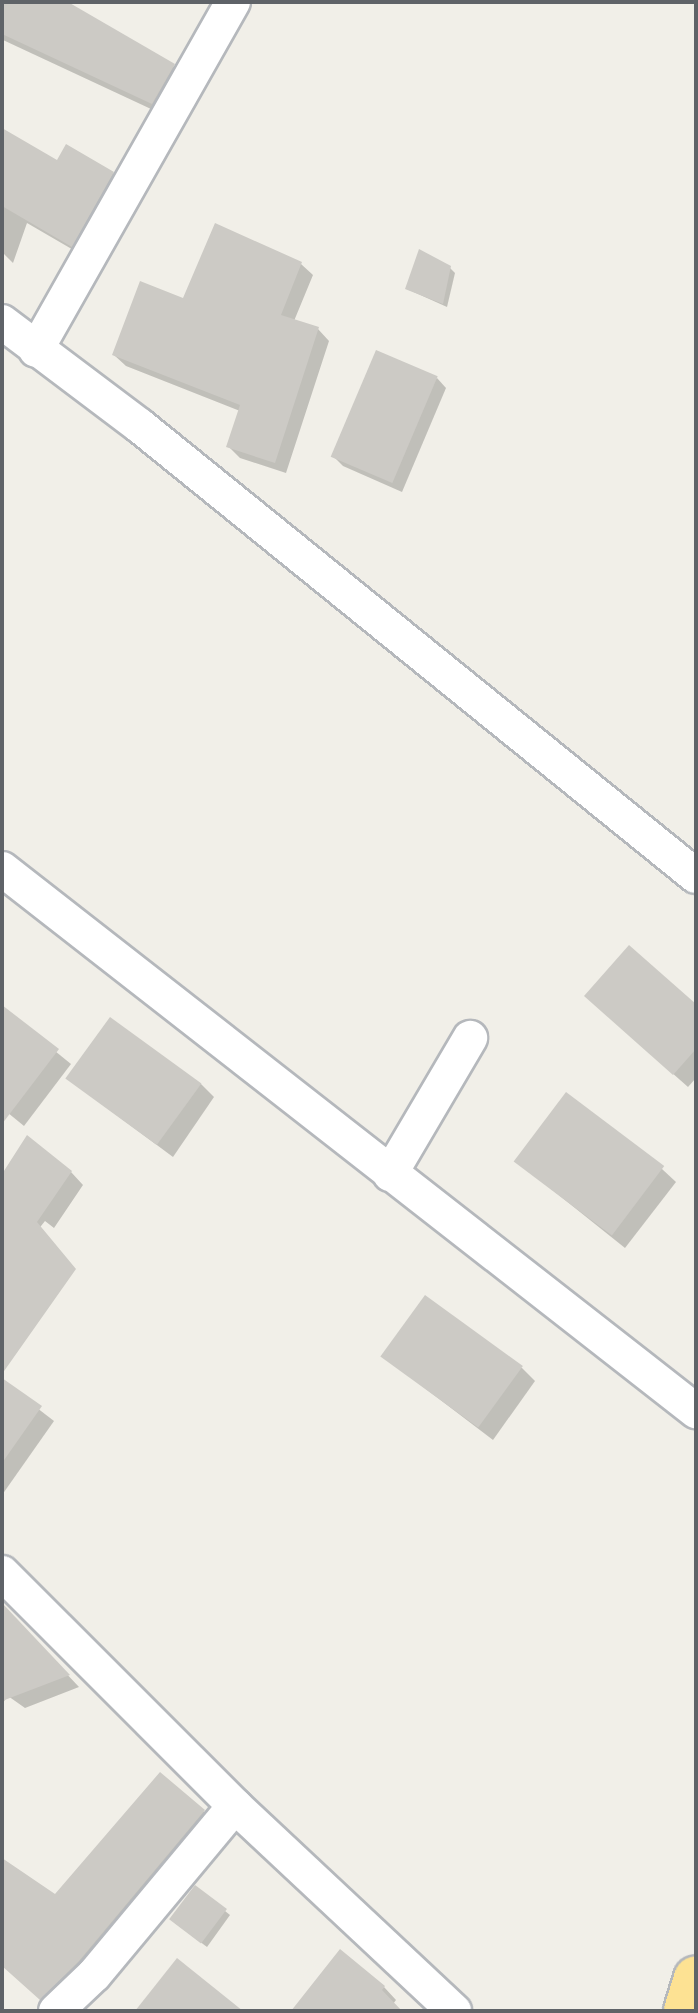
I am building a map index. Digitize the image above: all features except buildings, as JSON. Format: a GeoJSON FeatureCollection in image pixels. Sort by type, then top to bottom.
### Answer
{"type":"FeatureCollection","features":[{"type":"Feature","properties":{"kind":"highway"},"geometry":{"type":"LineString","coordinates":[[686,2011],[696,1978]]}},
{"type":"Feature","properties":{"kind":"street"},"geometry":{"type":"LineString","coordinates":[[36,350],[233,2]]}},
{"type":"Feature","properties":{"kind":"street"},"geometry":{"type":"LineString","coordinates":[[2,322],[140,426],[696,876]]}},
{"type":"Feature","properties":{"kind":"street"},"geometry":{"type":"LineString","coordinates":[[2,869],[696,1411]]}},
{"type":"Feature","properties":{"kind":"street"},"geometry":{"type":"LineString","coordinates":[[390,1174],[470,1038]]}},
{"type":"Feature","properties":{"kind":"street"},"geometry":{"type":"LineString","coordinates":[[2,1573],[235,1806],[454,2011]]}},
{"type":"Feature","properties":{"kind":"street"},"geometry":{"type":"LineString","coordinates":[[56,2011],[94,1975],[235,1806]]}}]}
